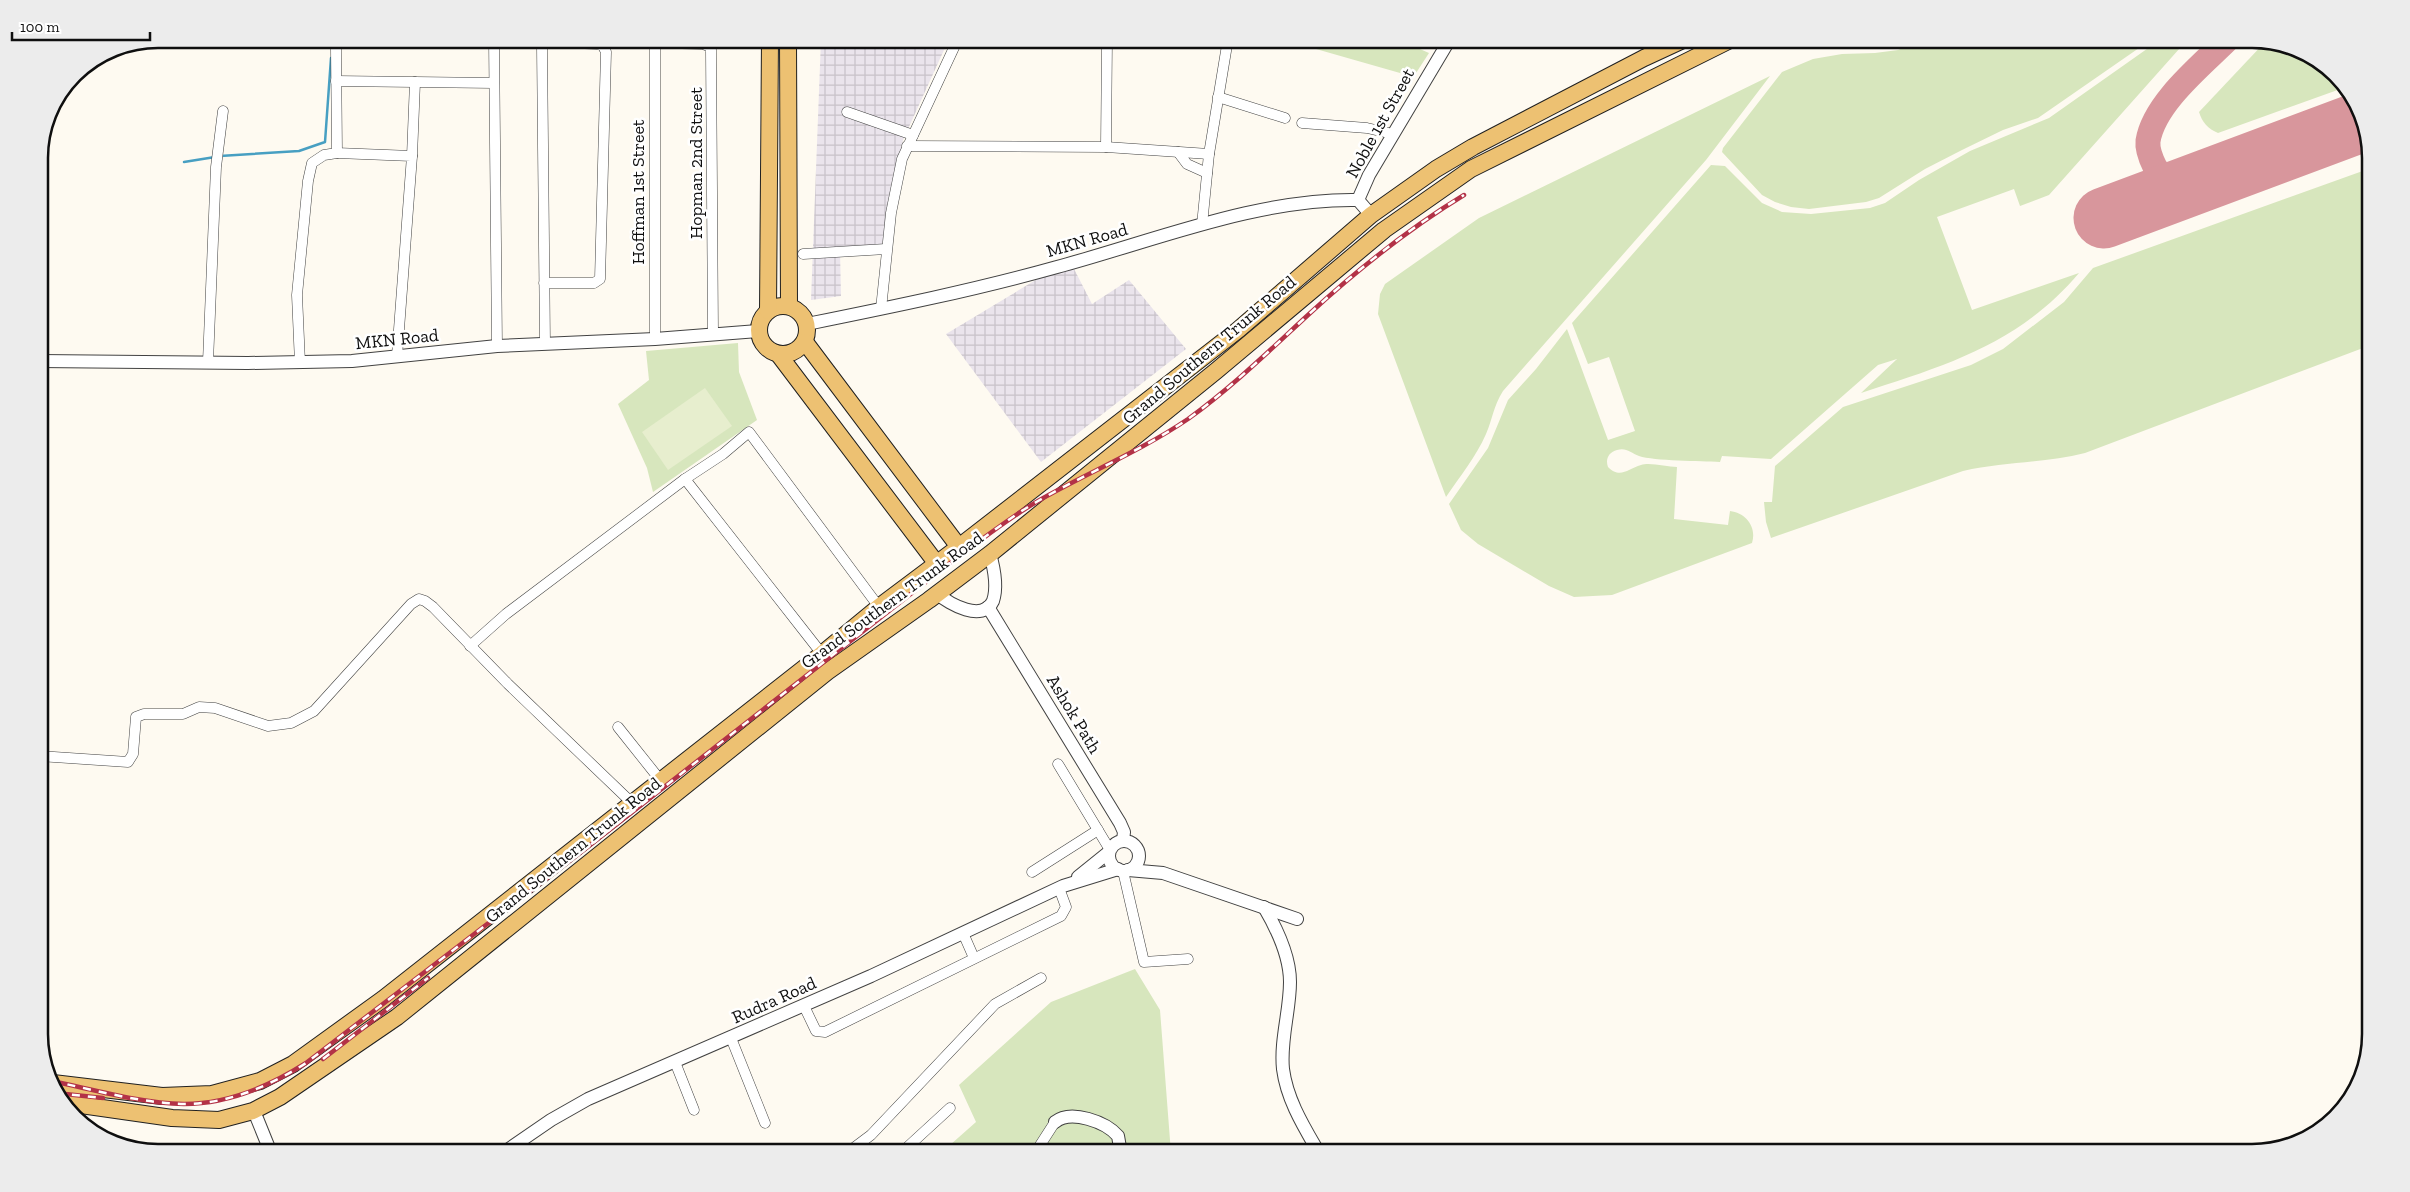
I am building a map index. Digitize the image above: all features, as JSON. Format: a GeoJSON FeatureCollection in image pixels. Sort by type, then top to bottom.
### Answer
{"type":"FeatureCollection","features":[{"type":"Feature","properties":{"kind":"main road"},"geometry":{"type":"LineString","coordinates":[[768,311],[770,48]]}},
{"type":"Feature","properties":{"kind":"main road"},"geometry":{"type":"LineString","coordinates":[[788,48],[789,306]]}},
{"type":"Feature","properties":{"kind":"main road","name":"Grand Southern Trunk Road"},"geometry":{"type":"LineString","coordinates":[[59,1084],[162,1096],[212,1094],[260,1081],[285,1069],[353,1022],[822,654],[879,607],[1238,330],[1371,215],[1459,155],[1666,48]]}},
{"type":"Feature","properties":{"kind":"main road","name":"Grand Southern Trunk Road"},"geometry":{"type":"LineString","coordinates":[[72,1104],[180,1118],[219,1120],[254,1110],[280,1097],[397,1016],[827,672],[938,594],[990,554],[1216,371],[1384,230],[1471,169],[1714,48]]}},
{"type":"Feature","properties":{"kind":"main road"},"geometry":{"type":"LineString","coordinates":[[1459,155],[1471,169]]}},
{"type":"Feature","properties":{"kind":"main road"},"geometry":{"type":"LineString","coordinates":[[1371,215],[1384,230]]}},
{"type":"Feature","properties":{"kind":"main road"},"geometry":{"type":"LineString","coordinates":[[805,342],[793,352],[779,354],[770,351],[763,345],[758,331],[761,320],[768,311],[778,306],[789,306],[798,311],[807,324],[805,342],[959,547]]}},
{"type":"Feature","properties":{"kind":"main road"},"geometry":{"type":"LineString","coordinates":[[779,354],[937,564]]}},
{"type":"Feature","properties":{"kind":"main road"},"geometry":{"type":"LineString","coordinates":[[353,1022],[366,1039]]}},
{"type":"Feature","properties":{"kind":"street"},"geometry":{"type":"LineString","coordinates":[[336,48],[337,153]]}},
{"type":"Feature","properties":{"kind":"street"},"geometry":{"type":"LineString","coordinates":[[494,48],[498,346]]}},
{"type":"Feature","properties":{"kind":"street"},"geometry":{"type":"LineString","coordinates":[[542,48],[545,344]]}},
{"type":"Feature","properties":{"kind":"street"},"geometry":{"type":"LineString","coordinates":[[544,283],[594,283],[600,279],[606,52],[604,48]]}},
{"type":"Feature","properties":{"kind":"street","name":"Hoffman 1st Street"},"geometry":{"type":"LineString","coordinates":[[655,339],[656,48]]}},
{"type":"Feature","properties":{"kind":"street","name":"Hopman 2nd Street"},"geometry":{"type":"LineString","coordinates":[[710,48],[713,334]]}},
{"type":"Feature","properties":{"kind":"street"},"geometry":{"type":"LineString","coordinates":[[881,309],[886,248],[898,171],[907,146],[954,48]]}},
{"type":"Feature","properties":{"kind":"street"},"geometry":{"type":"LineString","coordinates":[[1106,148],[1107,48]]}},
{"type":"Feature","properties":{"kind":"street"},"geometry":{"type":"LineString","coordinates":[[1202,226],[1209,154],[1226,48]]}},
{"type":"Feature","properties":{"kind":"street","name":"Noble 1st Street"},"geometry":{"type":"LineString","coordinates":[[1358,200],[1369,175],[1445,48]]}},
{"type":"Feature","properties":{"kind":"street"},"geometry":{"type":"LineString","coordinates":[[336,81],[494,83]]}},
{"type":"Feature","properties":{"kind":"street"},"geometry":{"type":"LineString","coordinates":[[397,356],[412,156],[415,82]]}},
{"type":"Feature","properties":{"kind":"street"},"geometry":{"type":"LineString","coordinates":[[1218,97],[1285,118]]}},
{"type":"Feature","properties":{"kind":"street"},"geometry":{"type":"LineString","coordinates":[[208,362],[216,167],[222,111]]}},
{"type":"Feature","properties":{"kind":"street"},"geometry":{"type":"LineString","coordinates":[[847,112],[913,135]]}},
{"type":"Feature","properties":{"kind":"street"},"geometry":{"type":"LineString","coordinates":[[1302,123],[1367,128],[1393,134]]}},
{"type":"Feature","properties":{"kind":"street"},"geometry":{"type":"LineString","coordinates":[[907,146],[1106,148],[1209,154]]}},
{"type":"Feature","properties":{"kind":"street"},"geometry":{"type":"LineString","coordinates":[[1178,152],[1187,164],[1207,173]]}},
{"type":"Feature","properties":{"kind":"street"},"geometry":{"type":"LineString","coordinates":[[300,363],[298,296],[308,181],[312,163],[324,155],[337,153],[412,156]]}},
{"type":"Feature","properties":{"kind":"street","name":"MKN Road"},"geometry":{"type":"LineString","coordinates":[[807,324],[881,309],[1056,267],[1202,226],[1296,204],[1335,199],[1358,200]]}},
{"type":"Feature","properties":{"kind":"street"},"geometry":{"type":"LineString","coordinates":[[1358,200],[1371,215]]}},
{"type":"Feature","properties":{"kind":"street"},"geometry":{"type":"LineString","coordinates":[[803,254],[886,248]]}},
{"type":"Feature","properties":{"kind":"street","name":"MKN Road"},"geometry":{"type":"LineString","coordinates":[[48,361],[300,363],[352,361],[498,346],[655,339],[758,331]]}},
{"type":"Feature","properties":{"kind":"street"},"geometry":{"type":"LineString","coordinates":[[470,646],[506,614],[685,479],[723,454],[749,432],[879,607]]}},
{"type":"Feature","properties":{"kind":"street"},"geometry":{"type":"LineString","coordinates":[[685,479],[822,654]]}},
{"type":"Feature","properties":{"kind":"street"},"geometry":{"type":"LineString","coordinates":[[938,594],[954,605],[967,610],[980,610],[988,607],[992,600],[995,585],[990,554]]}},
{"type":"Feature","properties":{"kind":"street"},"geometry":{"type":"LineString","coordinates":[[48,757],[128,762],[133,754],[136,717],[144,714],[182,714],[199,707],[215,708],[268,726],[291,723],[314,712],[411,604],[419,599],[433,607],[470,646],[632,803]]}},
{"type":"Feature","properties":{"kind":"street","name":"Ashok Path"},"geometry":{"type":"LineString","coordinates":[[988,607],[1121,826],[1123,840]]}},
{"type":"Feature","properties":{"kind":"street"},"geometry":{"type":"LineString","coordinates":[[618,727],[661,780]]}},
{"type":"Feature","properties":{"kind":"street"},"geometry":{"type":"LineString","coordinates":[[1058,764],[1098,830],[1109,851],[1109,860],[1123,870],[1163,873]]}},
{"type":"Feature","properties":{"kind":"street"},"geometry":{"type":"LineString","coordinates":[[1032,872],[1098,830]]}},
{"type":"Feature","properties":{"kind":"street"},"geometry":{"type":"LineString","coordinates":[[1109,851],[1117,842],[1123,840],[1135,845],[1147,864],[1163,873],[1297,919]]}},
{"type":"Feature","properties":{"kind":"street","name":"Rudra Road"},"geometry":{"type":"LineString","coordinates":[[1061,887],[1109,851]]}},
{"type":"Feature","properties":{"kind":"street"},"geometry":{"type":"LineString","coordinates":[[1123,870],[1137,863],[1139,854]]}},
{"type":"Feature","properties":{"kind":"street"},"geometry":{"type":"LineString","coordinates":[[1123,870],[1144,962],[1188,959]]}},
{"type":"Feature","properties":{"kind":"street","name":"Rudra Road"},"geometry":{"type":"LineString","coordinates":[[516,1144],[550,1120],[580,1103],[804,1006],[1061,887],[1123,870]]}},
{"type":"Feature","properties":{"kind":"street"},"geometry":{"type":"LineString","coordinates":[[804,1006],[816,1031],[825,1032],[1062,916],[1066,907],[1061,887]]}},
{"type":"Feature","properties":{"kind":"street"},"geometry":{"type":"LineString","coordinates":[[1264,907],[1276,928],[1289,970],[1290,989],[1283,1058],[1286,1085],[1297,1113],[1314,1144]]}},
{"type":"Feature","properties":{"kind":"street"},"geometry":{"type":"LineString","coordinates":[[963,933],[974,958]]}},
{"type":"Feature","properties":{"kind":"street"},"geometry":{"type":"LineString","coordinates":[[860,1144],[872,1135],[996,1004],[1041,978]]}},
{"type":"Feature","properties":{"kind":"street"},"geometry":{"type":"LineString","coordinates":[[731,1038],[765,1123]]}},
{"type":"Feature","properties":{"kind":"street"},"geometry":{"type":"LineString","coordinates":[[675,1062],[694,1110]]}},
{"type":"Feature","properties":{"kind":"street"},"geometry":{"type":"LineString","coordinates":[[911,1144],[950,1108]]}},
{"type":"Feature","properties":{"kind":"street"},"geometry":{"type":"LineString","coordinates":[[254,1110],[267,1144]]}},
{"type":"Feature","properties":{"kind":"street"},"geometry":{"type":"LineString","coordinates":[[1041,1144],[1055,1122],[1061,1118],[1070,1117],[1098,1123],[1118,1136],[1119,1144]]}},
{"type":"Feature","properties":{"kind":"shaded area"},"geometry":{"type":"Polygon","coordinates":[[[821,48],[945,48],[903,140],[891,190],[882,246],[840,250],[841,296],[811,300],[821,48]]]}},
{"type":"Feature","properties":{"kind":"shaded area"},"geometry":{"type":"Polygon","coordinates":[[[1072,265],[1092,304],[1129,280],[1186,349],[1041,462],[946,334],[1049,272],[1072,265]]]}},
{"type":"Feature","properties":{"kind":"green space"},"geometry":{"type":"Polygon","coordinates":[[[1312,48],[1418,48],[1429,53],[1416,73],[1407,75],[1312,48]]]}},
{"type":"Feature","properties":{"kind":"green space"},"geometry":{"type":"Polygon","coordinates":[[[1903,48],[2139,48],[2038,118],[2003,130],[1962,150],[1925,169],[1879,198],[1866,202],[1809,209],[1791,207],[1775,202],[1762,195],[1722,152],[1723,148],[1782,72],[1813,59],[1842,54],[1898,50],[1903,48]]]}},
{"type":"Feature","properties":{"kind":"green space"},"geometry":{"type":"Polygon","coordinates":[[[2148,48],[2180,48],[2049,195],[2020,206],[2014,189],[1937,217],[1972,310],[2079,273],[2032,318],[1980,349],[1923,372],[1861,393],[1897,359],[1878,365],[1771,459],[1722,456],[1720,462],[1666,460],[1646,458],[1623,449],[1614,451],[1608,456],[1608,467],[1612,471],[1620,473],[1645,464],[1677,467],[1674,519],[1728,525],[1730,511],[1736,512],[1749,522],[1753,532],[1752,543],[1612,595],[1574,597],[1549,586],[1478,544],[1461,530],[1449,504],[1488,448],[1508,400],[1536,369],[1567,329],[1608,440],[1635,431],[1609,357],[1588,364],[1572,323],[1711,165],[1725,166],[1762,203],[1782,212],[1811,214],[1870,208],[1885,203],[1919,180],[1970,151],[2049,118],[2148,48]]]}},
{"type":"Feature","properties":{"kind":"green space"},"geometry":{"type":"Polygon","coordinates":[[[2259,48],[2288,53],[2301,59],[2314,66],[2339,90],[2218,133],[2206,125],[2199,112],[2259,48]]]}},
{"type":"Feature","properties":{"kind":"green space"},"geometry":{"type":"Polygon","coordinates":[[[1770,76],[1706,160],[1503,391],[1473,459],[1446,497],[1378,314],[1380,294],[1385,284],[1479,218],[1770,76]]]}},
{"type":"Feature","properties":{"kind":"green space"},"geometry":{"type":"Polygon","coordinates":[[[2362,171],[2362,348],[2085,453],[2055,459],[1963,471],[1771,538],[1766,522],[1764,502],[1772,502],[1775,466],[1843,407],[1971,365],[2003,349],[2064,302],[2093,268],[2362,171]]]}},
{"type":"Feature","properties":{"kind":"green space"},"geometry":{"type":"Polygon","coordinates":[[[738,343],[739,372],[757,420],[653,492],[647,468],[618,404],[649,380],[646,351],[738,343]]]}},
{"type":"Feature","properties":{"kind":"green space"},"geometry":{"type":"Polygon","coordinates":[[[705,388],[732,426],[668,470],[642,432],[705,388]]]}},
{"type":"Feature","properties":{"kind":"green space"},"geometry":{"type":"Polygon","coordinates":[[[1135,969],[1160,1010],[1170,1144],[951,1144],[976,1122],[959,1085],[1051,1002],[1135,969]]]}},
{"type":"Feature","properties":{"kind":"waterway"},"geometry":{"type":"LineString","coordinates":[[220,156],[299,151],[325,142],[331,58]]}},
{"type":"Feature","properties":{"kind":"waterway"},"geometry":{"type":"LineString","coordinates":[[184,162],[215,157]]}},
{"type":"Feature","properties":{"kind":"taxiway"},"geometry":{"type":"LineString","coordinates":[[2190,186],[2170,181],[2158,172],[2148,148],[2148,141],[2152,127],[2169,99],[2219,48]]}},
{"type":"Feature","properties":{"kind":"runway"},"geometry":{"type":"LineString","coordinates":[[2104,218],[2357,123]]}},
{"type":"Feature","properties":{"kind":"railway"},"geometry":{"type":"LineString","coordinates":[[59,1083],[118,1096],[151,1101],[184,1104],[200,1103],[217,1101],[248,1092],[278,1079],[306,1063],[585,849],[963,553],[1009,519],[1038,501],[1133,452],[1188,419],[1235,382],[1326,298],[1364,266],[1403,236],[1464,195]]}},
{"type":"Feature","properties":{"kind":"railway"},"geometry":{"type":"LineString","coordinates":[[323,1059],[428,978]]}},
{"type":"Feature","properties":{"kind":"railway"},"geometry":{"type":"LineString","coordinates":[[65,1094],[103,1098]]}}]}
